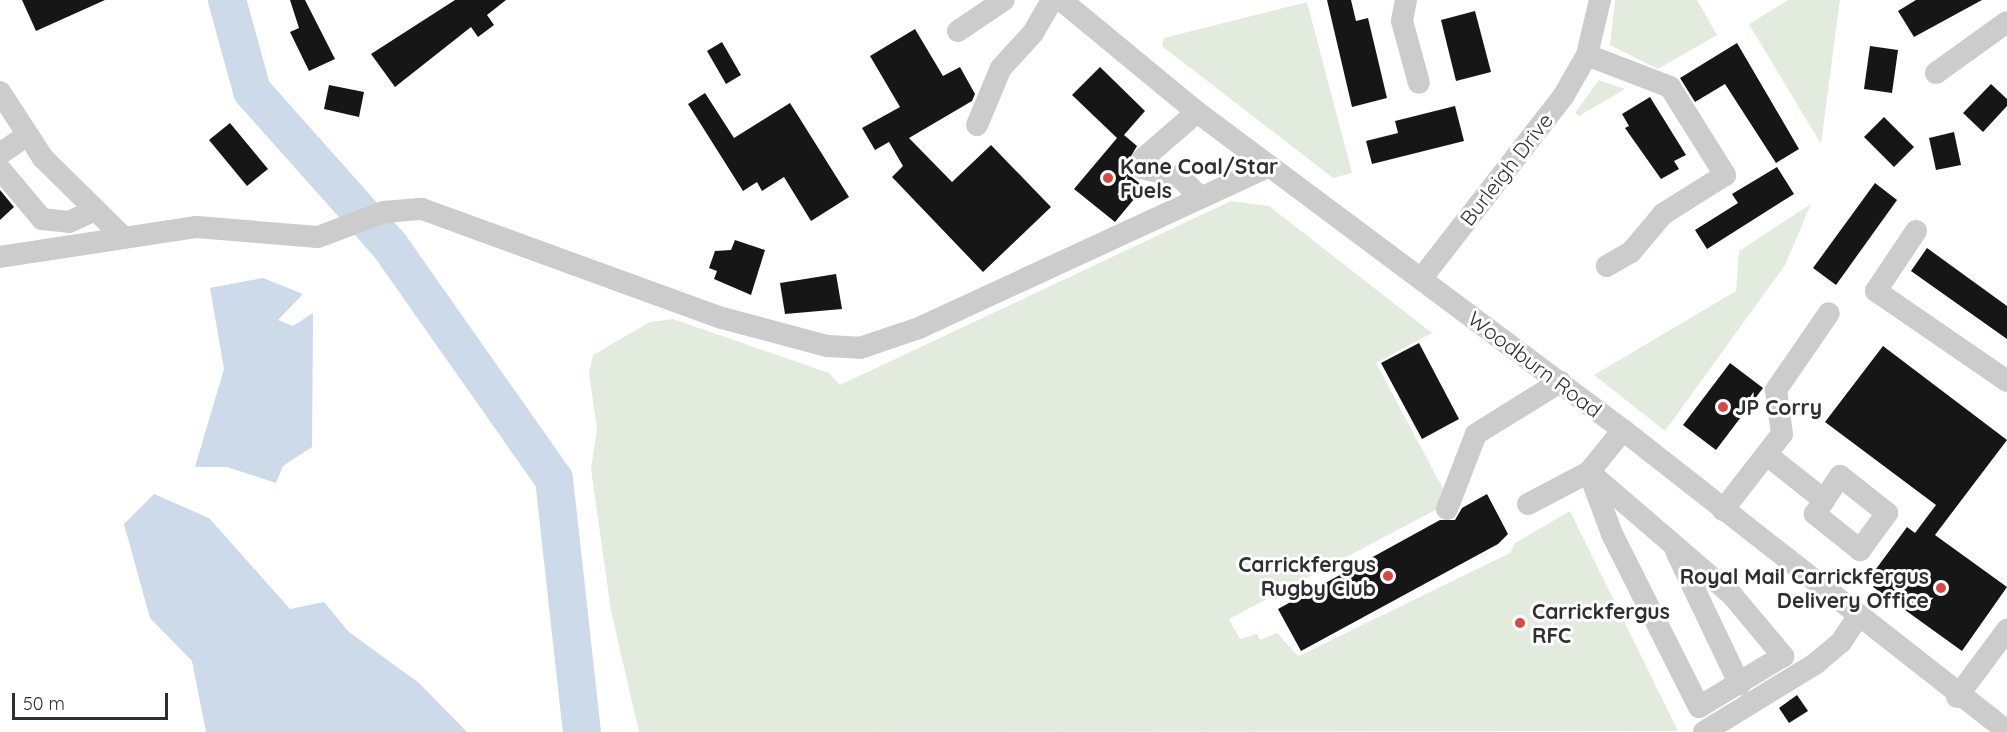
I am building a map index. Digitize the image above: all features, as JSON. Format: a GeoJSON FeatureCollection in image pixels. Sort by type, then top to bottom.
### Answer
{"type":"FeatureCollection","features":[{"type":"Feature","properties":{"kind":"street"},"geometry":{"type":"LineString","coordinates":[[958,31],[1004,0]]}},
{"type":"Feature","properties":{"kind":"street"},"geometry":{"type":"LineString","coordinates":[[977,125],[1000,68],[1033,33],[1052,0]]}},
{"type":"Feature","properties":{"kind":"street","name":"Woodburn Road"},"geometry":{"type":"LineString","coordinates":[[1061,0],[1268,167],[1623,430],[1957,697],[2007,731]]}},
{"type":"Feature","properties":{"kind":"street"},"geometry":{"type":"LineString","coordinates":[[1407,0],[1402,21],[1419,83]]}},
{"type":"Feature","properties":{"kind":"street","name":"Burleigh Drive"},"geometry":{"type":"LineString","coordinates":[[1420,279],[1544,124],[1587,55],[1600,0]]}},
{"type":"Feature","properties":{"kind":"street"},"geometry":{"type":"LineString","coordinates":[[1936,73],[2007,22]]}},
{"type":"Feature","properties":{"kind":"street"},"geometry":{"type":"LineString","coordinates":[[1587,55],[1670,87],[1725,175],[1663,214],[1631,252],[1607,266]]}},
{"type":"Feature","properties":{"kind":"street"},"geometry":{"type":"LineString","coordinates":[[0,92],[27,135],[95,210],[121,235]]}},
{"type":"Feature","properties":{"kind":"street"},"geometry":{"type":"LineString","coordinates":[[1197,112],[1143,159],[1142,168],[1181,178],[1200,198]]}},
{"type":"Feature","properties":{"kind":"street"},"geometry":{"type":"LineString","coordinates":[[0,154],[27,135]]}},
{"type":"Feature","properties":{"kind":"street"},"geometry":{"type":"LineString","coordinates":[[0,258],[121,235],[197,227],[318,237],[379,213],[422,209],[722,318],[827,346],[860,348],[919,328],[1268,167]]}},
{"type":"Feature","properties":{"kind":"street"},"geometry":{"type":"LineString","coordinates":[[0,169],[42,219],[69,222],[95,210]]}},
{"type":"Feature","properties":{"kind":"street"},"geometry":{"type":"LineString","coordinates":[[1916,231],[1872,297],[2007,381]]}},
{"type":"Feature","properties":{"kind":"street"},"geometry":{"type":"LineString","coordinates":[[1723,510],[1782,434],[1776,390],[1829,313]]}},
{"type":"Feature","properties":{"kind":"street"},"geometry":{"type":"LineString","coordinates":[[1448,509],[1476,434],[1560,382]]}},
{"type":"Feature","properties":{"kind":"street"},"geometry":{"type":"LineString","coordinates":[[1528,504],[1589,472],[1623,430]]}},
{"type":"Feature","properties":{"kind":"street"},"geometry":{"type":"LineString","coordinates":[[1767,455],[1824,500]]}},
{"type":"Feature","properties":{"kind":"street"},"geometry":{"type":"LineString","coordinates":[[1589,472],[1674,546],[1783,649],[1783,656],[1740,685],[1699,707],[1612,534],[1589,472]]}},
{"type":"Feature","properties":{"kind":"street"},"geometry":{"type":"LineString","coordinates":[[1674,546],[1740,685]]}},
{"type":"Feature","properties":{"kind":"street"},"geometry":{"type":"LineString","coordinates":[[1710,730],[1815,664],[1841,642],[1857,618]]}},
{"type":"Feature","properties":{"kind":"street"},"geometry":{"type":"LineString","coordinates":[[1957,697],[2007,630]]}},
{"type":"Feature","properties":{"kind":"shaded area"},"geometry":{"type":"Polygon","coordinates":[[[1615,0],[1697,0],[1717,35],[1658,69],[1610,45],[1615,0]]]}},
{"type":"Feature","properties":{"kind":"shaded area"},"geometry":{"type":"Polygon","coordinates":[[[1788,0],[1840,0],[1821,144],[1749,24],[1788,0]]]}},
{"type":"Feature","properties":{"kind":"shaded area"},"geometry":{"type":"Polygon","coordinates":[[[1307,2],[1352,173],[1333,178],[1162,46],[1164,38],[1307,2]]]}},
{"type":"Feature","properties":{"kind":"shaded area"},"geometry":{"type":"Polygon","coordinates":[[[1599,80],[1625,89],[1579,116],[1575,113],[1599,80]]]}},
{"type":"Feature","properties":{"kind":"shaded area"},"geometry":{"type":"Polygon","coordinates":[[[1231,201],[1269,206],[1432,333],[1376,363],[1448,498],[1445,505],[1229,619],[1240,639],[1257,634],[1260,640],[1277,633],[1298,656],[1510,553],[1515,543],[1570,511],[1678,731],[639,732],[611,611],[591,469],[597,429],[589,373],[593,355],[650,322],[673,319],[829,373],[840,385],[1231,201]]]}},
{"type":"Feature","properties":{"kind":"shaded area"},"geometry":{"type":"Polygon","coordinates":[[[1811,204],[1785,265],[1665,431],[1594,375],[1736,291],[1739,251],[1811,204]]]}},
{"type":"Feature","properties":{"kind":"water"},"geometry":{"type":"Polygon","coordinates":[[[263,278],[303,294],[278,320],[293,326],[313,313],[312,447],[283,466],[276,483],[227,467],[195,467],[224,369],[210,288],[263,278]]]}},
{"type":"Feature","properties":{"kind":"water"},"geometry":{"type":"Polygon","coordinates":[[[154,494],[209,518],[290,609],[324,602],[349,632],[419,683],[467,732],[206,732],[192,661],[150,618],[124,524],[154,494]]]}},
{"type":"Feature","properties":{"kind":"building"},"geometry":{"type":"Polygon","coordinates":[[[22,0],[105,0],[36,31],[22,0]]]}},
{"type":"Feature","properties":{"kind":"building"},"geometry":{"type":"Polygon","coordinates":[[[290,0],[305,0],[335,59],[309,71],[290,32],[299,28],[290,0]]]}},
{"type":"Feature","properties":{"kind":"building"},"geometry":{"type":"Polygon","coordinates":[[[455,0],[506,0],[487,15],[494,25],[478,37],[471,27],[395,87],[371,54],[455,0]]]}},
{"type":"Feature","properties":{"kind":"building"},"geometry":{"type":"Polygon","coordinates":[[[1327,0],[1351,0],[1356,21],[1368,18],[1387,98],[1352,107],[1327,0]]]}},
{"type":"Feature","properties":{"kind":"building"},"geometry":{"type":"Polygon","coordinates":[[[1916,0],[1982,0],[1914,37],[1898,11],[1916,0]]]}},
{"type":"Feature","properties":{"kind":"building"},"geometry":{"type":"Polygon","coordinates":[[[1475,11],[1491,72],[1456,81],[1441,20],[1475,11]]]}},
{"type":"Feature","properties":{"kind":"building"},"geometry":{"type":"Polygon","coordinates":[[[915,29],[943,76],[960,67],[975,94],[972,101],[909,138],[952,182],[991,145],[1051,207],[983,272],[892,177],[903,166],[889,142],[875,150],[862,128],[900,107],[870,56],[915,29]]]}},
{"type":"Feature","properties":{"kind":"building"},"geometry":{"type":"Polygon","coordinates":[[[722,42],[741,75],[726,84],[707,51],[722,42]]]}},
{"type":"Feature","properties":{"kind":"building"},"geometry":{"type":"Polygon","coordinates":[[[1737,43],[1799,149],[1776,163],[1725,84],[1695,102],[1680,78],[1737,43]]]}},
{"type":"Feature","properties":{"kind":"building"},"geometry":{"type":"Polygon","coordinates":[[[1870,46],[1898,50],[1892,93],[1864,89],[1870,46]]]}},
{"type":"Feature","properties":{"kind":"building"},"geometry":{"type":"Polygon","coordinates":[[[1100,67],[1145,111],[1124,135],[1137,146],[1123,170],[1144,187],[1115,222],[1074,189],[1117,138],[1072,95],[1100,67]]]}},
{"type":"Feature","properties":{"kind":"building"},"geometry":{"type":"Polygon","coordinates":[[[1991,84],[2007,99],[2007,106],[1983,132],[1963,113],[1991,84]]]}},
{"type":"Feature","properties":{"kind":"building"},"geometry":{"type":"Polygon","coordinates":[[[329,85],[364,92],[359,117],[324,109],[329,85]]]}},
{"type":"Feature","properties":{"kind":"building"},"geometry":{"type":"Polygon","coordinates":[[[705,93],[734,138],[790,103],[849,197],[811,221],[784,177],[762,191],[757,182],[743,191],[688,104],[705,93]]]}},
{"type":"Feature","properties":{"kind":"building"},"geometry":{"type":"Polygon","coordinates":[[[1650,97],[1686,155],[1674,161],[1679,169],[1661,179],[1625,128],[1629,126],[1622,114],[1650,97]]]}},
{"type":"Feature","properties":{"kind":"building"},"geometry":{"type":"Polygon","coordinates":[[[1455,106],[1464,141],[1372,164],[1366,141],[1398,133],[1395,121],[1455,106]]]}},
{"type":"Feature","properties":{"kind":"building"},"geometry":{"type":"Polygon","coordinates":[[[1884,117],[1914,147],[1894,167],[1864,137],[1884,117]]]}},
{"type":"Feature","properties":{"kind":"building"},"geometry":{"type":"Polygon","coordinates":[[[230,123],[268,169],[247,186],[209,140],[230,123]]]}},
{"type":"Feature","properties":{"kind":"building"},"geometry":{"type":"Polygon","coordinates":[[[1954,132],[1961,165],[1936,170],[1929,138],[1954,132]]]}},
{"type":"Feature","properties":{"kind":"building"},"geometry":{"type":"Polygon","coordinates":[[[1777,167],[1794,194],[1707,249],[1695,230],[1738,203],[1732,194],[1777,167]]]}},
{"type":"Feature","properties":{"kind":"building"},"geometry":{"type":"Polygon","coordinates":[[[1875,183],[1897,200],[1836,285],[1813,268],[1875,183]]]}},
{"type":"Feature","properties":{"kind":"building"},"geometry":{"type":"Polygon","coordinates":[[[0,190],[14,207],[0,220],[0,190]]]}},
{"type":"Feature","properties":{"kind":"building"},"geometry":{"type":"Polygon","coordinates":[[[735,240],[765,250],[751,295],[714,279],[717,271],[709,268],[715,251],[731,250],[735,240]]]}},
{"type":"Feature","properties":{"kind":"building"},"geometry":{"type":"Polygon","coordinates":[[[1927,248],[2007,306],[2007,339],[1911,271],[1927,248]]]}},
{"type":"Feature","properties":{"kind":"building"},"geometry":{"type":"Polygon","coordinates":[[[836,274],[842,309],[785,314],[780,283],[836,274]]]}},
{"type":"Feature","properties":{"kind":"building"},"geometry":{"type":"Polygon","coordinates":[[[1419,343],[1459,419],[1422,439],[1381,363],[1419,343]]]}},
{"type":"Feature","properties":{"kind":"building"},"geometry":{"type":"Polygon","coordinates":[[[1883,346],[2007,440],[1935,535],[2007,587],[1962,651],[1873,587],[1883,574],[1876,569],[1907,527],[1915,533],[1936,505],[1825,422],[1883,346]]]}},
{"type":"Feature","properties":{"kind":"building","name":"JP Corry"},"geometry":{"type":"Polygon","coordinates":[[[1730,363],[1763,388],[1716,450],[1683,425],[1730,363]]]}},
{"type":"Feature","properties":{"kind":"building","name":"Carrickfergus Rugby Club"},"geometry":{"type":"Polygon","coordinates":[[[1487,494],[1508,534],[1498,544],[1301,651],[1278,609],[1440,520],[1455,520],[1462,508],[1487,494]]]}},
{"type":"Feature","properties":{"kind":"building"},"geometry":{"type":"Polygon","coordinates":[[[1797,695],[1808,711],[1789,723],[1779,708],[1797,695]]]}},
{"type":"Feature","properties":{"kind":"waterway"},"geometry":{"type":"LineString","coordinates":[[227,0],[252,91],[390,246],[554,479],[582,732]]}},
{"type":"Feature","properties":{"kind":"place","name":"Kane Coal/Star Fuels"},"geometry":{"type":"Point","coordinates":[1108,178]}},
{"type":"Feature","properties":{"kind":"place","name":"JP Corry"},"geometry":{"type":"Point","coordinates":[1723,407]}},
{"type":"Feature","properties":{"kind":"place","name":"Carrickfergus Rugby Club"},"geometry":{"type":"Point","coordinates":[1388,576]}},
{"type":"Feature","properties":{"kind":"place","name":"Royal Mail Carrickfergus Delivery Office"},"geometry":{"type":"Point","coordinates":[1941,588]}},
{"type":"Feature","properties":{"kind":"place","name":"Carrickfergus RFC"},"geometry":{"type":"Point","coordinates":[1520,623]}}]}
